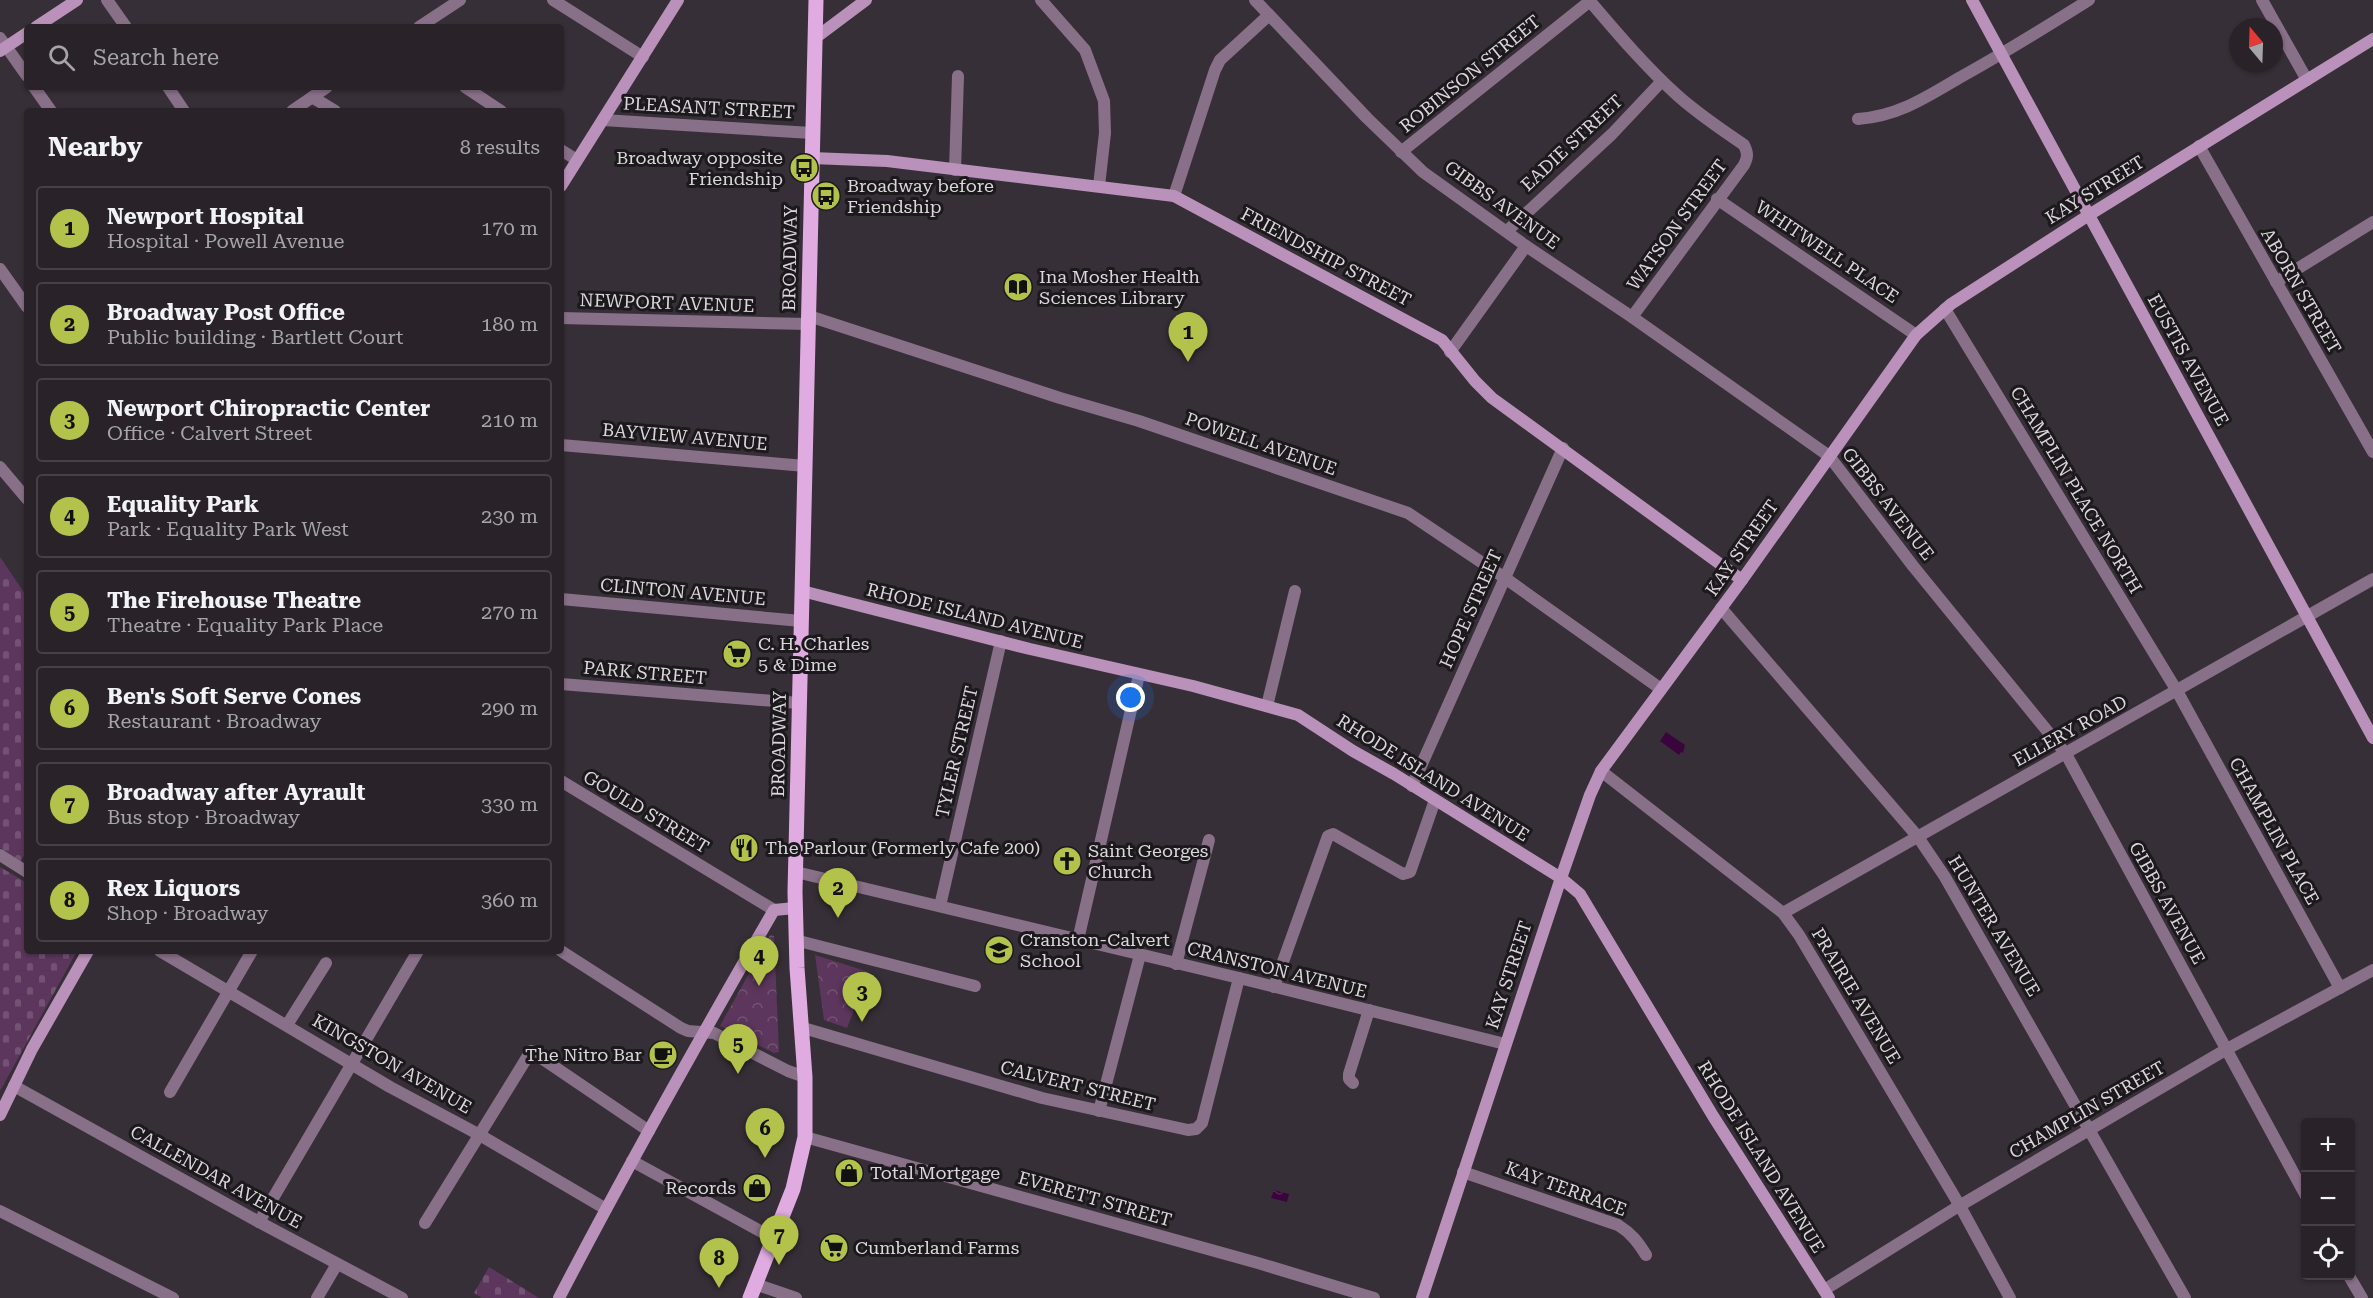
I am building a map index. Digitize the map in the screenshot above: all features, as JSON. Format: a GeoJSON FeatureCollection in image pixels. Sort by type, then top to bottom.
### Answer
{"type":"FeatureCollection","features":[{"type":"Feature","properties":{"kind":"main road","name":"BROADWAY"},"geometry":{"type":"LineString","coordinates":[[753,1291],[793,1189],[805,1137],[805,1077],[800,1027],[795,908],[816,0]]}},
{"type":"Feature","properties":{"kind":"street"},"geometry":{"type":"LineString","coordinates":[[41,24],[77,0]]}},
{"type":"Feature","properties":{"kind":"street"},"geometry":{"type":"LineString","coordinates":[[107,0],[124,24]]}},
{"type":"Feature","properties":{"kind":"street"},"geometry":{"type":"LineString","coordinates":[[424,24],[460,0]]}},
{"type":"Feature","properties":{"kind":"street"},"geometry":{"type":"LineString","coordinates":[[553,0],[643,57]]}},
{"type":"Feature","properties":{"kind":"street"},"geometry":{"type":"LineString","coordinates":[[564,181],[678,0]]}},
{"type":"Feature","properties":{"kind":"street"},"geometry":{"type":"LineString","coordinates":[[814,39],[866,0]]}},
{"type":"Feature","properties":{"kind":"street"},"geometry":{"type":"LineString","coordinates":[[1041,0],[1085,50],[1104,101],[1105,133],[1099,186]]}},
{"type":"Feature","properties":{"kind":"street","name":"GIBBS AVENUE"},"geometry":{"type":"LineString","coordinates":[[1255,0],[1423,172],[1829,456],[1913,566],[2066,754],[2301,1187]]}},
{"type":"Feature","properties":{"kind":"street","name":"EUSTIS AVENUE"},"geometry":{"type":"LineString","coordinates":[[1972,0],[2373,738]]}},
{"type":"Feature","properties":{"kind":"street"},"geometry":{"type":"LineString","coordinates":[[1858,119],[1880,117],[1904,109],[2002,55],[2089,0]]}},
{"type":"Feature","properties":{"kind":"street"},"geometry":{"type":"LineString","coordinates":[[2262,0],[2307,80]]}},
{"type":"Feature","properties":{"kind":"street"},"geometry":{"type":"LineString","coordinates":[[1589,1],[1662,81]]}},
{"type":"Feature","properties":{"kind":"street","name":"ROBINSON STREET"},"geometry":{"type":"LineString","coordinates":[[1401,152],[1589,1]]}},
{"type":"Feature","properties":{"kind":"street"},"geometry":{"type":"LineString","coordinates":[[1174,196],[1220,60],[1269,15]]}},
{"type":"Feature","properties":{"kind":"street"},"geometry":{"type":"LineString","coordinates":[[24,34],[2,45],[24,72]]}},
{"type":"Feature","properties":{"kind":"street","name":"KAY STREET"},"geometry":{"type":"LineString","coordinates":[[1422,1298],[1561,879],[1590,795],[1601,771],[1742,580],[1916,335],[1945,309],[2088,214],[2373,39]]}},
{"type":"Feature","properties":{"kind":"street"},"geometry":{"type":"LineString","coordinates":[[955,170],[958,76]]}},
{"type":"Feature","properties":{"kind":"street","name":"WATSON STREET"},"geometry":{"type":"LineString","coordinates":[[1632,317],[1747,159],[1744,146],[1678,96],[1662,81]]}},
{"type":"Feature","properties":{"kind":"street","name":"EADIE STREET"},"geometry":{"type":"LineString","coordinates":[[1507,231],[1612,134],[1662,81]]}},
{"type":"Feature","properties":{"kind":"street"},"geometry":{"type":"LineString","coordinates":[[36,90],[49,108]]}},
{"type":"Feature","properties":{"kind":"street"},"geometry":{"type":"LineString","coordinates":[[170,90],[182,108]]}},
{"type":"Feature","properties":{"kind":"street"},"geometry":{"type":"LineString","coordinates":[[296,108],[322,90]]}},
{"type":"Feature","properties":{"kind":"street"},"geometry":{"type":"LineString","coordinates":[[470,90],[496,108]]}},
{"type":"Feature","properties":{"kind":"street"},"geometry":{"type":"LineString","coordinates":[[312,97],[330,108]]}},
{"type":"Feature","properties":{"kind":"street","name":"PLEASANT STREET"},"geometry":{"type":"LineString","coordinates":[[603,120],[812,133]]}},
{"type":"Feature","properties":{"kind":"street","name":"ABORN STREET"},"geometry":{"type":"LineString","coordinates":[[2199,146],[2373,452]]}},
{"type":"Feature","properties":{"kind":"street"},"geometry":{"type":"LineString","coordinates":[[564,152],[577,160]]}},
{"type":"Feature","properties":{"kind":"street","name":"FRIENDSHIP STREET"},"geometry":{"type":"LineString","coordinates":[[812,158],[887,161],[1174,196],[1442,340],[1474,381],[1492,398],[1742,580]]}},
{"type":"Feature","properties":{"kind":"street","name":"WHITWELL PLACE"},"geometry":{"type":"LineString","coordinates":[[1717,199],[1916,335]]}},
{"type":"Feature","properties":{"kind":"street"},"geometry":{"type":"LineString","coordinates":[[2276,282],[2373,222]]}},
{"type":"Feature","properties":{"kind":"street"},"geometry":{"type":"LineString","coordinates":[[1450,352],[1526,246]]}},
{"type":"Feature","properties":{"kind":"street"},"geometry":{"type":"LineString","coordinates":[[0,269],[24,303]]}},
{"type":"Feature","properties":{"kind":"street","name":"CHAMPLIN PLACE NORTH"},"geometry":{"type":"LineString","coordinates":[[1945,309],[2177,691]]}},
{"type":"Feature","properties":{"kind":"street","name":"NEWPORT AVENUE"},"geometry":{"type":"LineString","coordinates":[[564,318],[808,320]]}},
{"type":"Feature","properties":{"kind":"street","name":"POWELL AVENUE"},"geometry":{"type":"LineString","coordinates":[[808,320],[1139,421],[1408,513],[1661,689]]}},
{"type":"Feature","properties":{"kind":"street","name":"BAYVIEW AVENUE"},"geometry":{"type":"LineString","coordinates":[[564,445],[805,466]]}},
{"type":"Feature","properties":{"kind":"street","name":"HOPE STREET"},"geometry":{"type":"LineString","coordinates":[[1412,786],[1563,448]]}},
{"type":"Feature","properties":{"kind":"street"},"geometry":{"type":"LineString","coordinates":[[0,466],[24,495]]}},
{"type":"Feature","properties":{"kind":"street","name":"ELLERY ROAD"},"geometry":{"type":"LineString","coordinates":[[1783,913],[2373,579]]}},
{"type":"Feature","properties":{"kind":"street","name":"RHODE ISLAND AVENUE"},"geometry":{"type":"LineString","coordinates":[[802,591],[1298,715],[1561,879],[1580,894],[1713,1116],[1826,1294]]}},
{"type":"Feature","properties":{"kind":"street"},"geometry":{"type":"LineString","coordinates":[[1267,706],[1295,591]]}},
{"type":"Feature","properties":{"kind":"street","name":"CLINTON AVENUE"},"geometry":{"type":"LineString","coordinates":[[564,599],[801,621]]}},
{"type":"Feature","properties":{"kind":"street","name":"HUNTER AVENUE"},"geometry":{"type":"LineString","coordinates":[[1721,608],[1918,837],[1970,918],[2185,1298]]}},
{"type":"Feature","properties":{"kind":"street","name":"TYLER STREET"},"geometry":{"type":"LineString","coordinates":[[940,906],[1001,641]]}},
{"type":"Feature","properties":{"kind":"street"},"geometry":{"type":"LineString","coordinates":[[1078,940],[1138,675]]}},
{"type":"Feature","properties":{"kind":"street","name":"PARK STREET"},"geometry":{"type":"LineString","coordinates":[[564,684],[799,703]]}},
{"type":"Feature","properties":{"kind":"street","name":"CHAMPLIN PLACE"},"geometry":{"type":"LineString","coordinates":[[2177,691],[2340,988]]}},
{"type":"Feature","properties":{"kind":"street","name":"PRAIRIE AVENUE"},"geometry":{"type":"LineString","coordinates":[[1601,771],[1783,913],[1799,934],[1960,1206],[2010,1298]]}},
{"type":"Feature","properties":{"kind":"street","name":"GOULD STREET"},"geometry":{"type":"LineString","coordinates":[[564,783],[774,910]]}},
{"type":"Feature","properties":{"kind":"street"},"geometry":{"type":"LineString","coordinates":[[1274,987],[1328,836],[1334,834],[1403,874],[1410,872],[1435,800]]}},
{"type":"Feature","properties":{"kind":"street"},"geometry":{"type":"LineString","coordinates":[[1176,964],[1209,840]]}},
{"type":"Feature","properties":{"kind":"street"},"geometry":{"type":"LineString","coordinates":[[0,855],[24,870]]}},
{"type":"Feature","properties":{"kind":"street","name":"CRANSTON AVENUE"},"geometry":{"type":"LineString","coordinates":[[796,872],[1505,1044]]}},
{"type":"Feature","properties":{"kind":"street"},"geometry":{"type":"LineString","coordinates":[[560,1298],[702,1032],[774,910],[795,908]]}},
{"type":"Feature","properties":{"kind":"street"},"geometry":{"type":"LineString","coordinates":[[795,940],[975,986]]}},
{"type":"Feature","properties":{"kind":"street"},"geometry":{"type":"LineString","coordinates":[[564,953],[681,1028],[714,1033],[788,1071],[805,1077]]}},
{"type":"Feature","properties":{"kind":"street"},"geometry":{"type":"LineString","coordinates":[[0,1115],[86,954]]}},
{"type":"Feature","properties":{"kind":"street","name":"KINGSTON AVENUE"},"geometry":{"type":"LineString","coordinates":[[165,954],[390,1087],[478,1134],[606,1209]]}},
{"type":"Feature","properties":{"kind":"street"},"geometry":{"type":"LineString","coordinates":[[170,1092],[250,954]]}},
{"type":"Feature","properties":{"kind":"street"},"geometry":{"type":"LineString","coordinates":[[259,1222],[416,954]]}},
{"type":"Feature","properties":{"kind":"street"},"geometry":{"type":"LineString","coordinates":[[1099,1111],[1140,955]]}},
{"type":"Feature","properties":{"kind":"street"},"geometry":{"type":"LineString","coordinates":[[287,1025],[326,963]]}},
{"type":"Feature","properties":{"kind":"street","name":"CHAMPLIN STREET"},"geometry":{"type":"LineString","coordinates":[[1826,1294],[1960,1206],[2227,1049],[2373,970]]}},
{"type":"Feature","properties":{"kind":"street","name":"CALVERT STREET"},"geometry":{"type":"LineString","coordinates":[[800,1027],[1042,1098],[1188,1130],[1196,1129],[1202,1123],[1239,978]]}},
{"type":"Feature","properties":{"kind":"street"},"geometry":{"type":"LineString","coordinates":[[1353,1083],[1349,1079],[1349,1074],[1370,1010]]}},
{"type":"Feature","properties":{"kind":"street"},"geometry":{"type":"LineString","coordinates":[[425,1224],[478,1134],[531,1051],[649,1131]]}},
{"type":"Feature","properties":{"kind":"street","name":"CALLENDAR AVENUE"},"geometry":{"type":"LineString","coordinates":[[14,1086],[259,1222],[402,1298]]}},
{"type":"Feature","properties":{"kind":"street","name":"EVERETT STREET"},"geometry":{"type":"LineString","coordinates":[[805,1137],[1258,1263],[1374,1298]]}},
{"type":"Feature","properties":{"kind":"street"},"geometry":{"type":"LineString","coordinates":[[632,1161],[773,1238]]}},
{"type":"Feature","properties":{"kind":"street","name":"KAY TERRACE"},"geometry":{"type":"LineString","coordinates":[[1463,1172],[1618,1225],[1636,1239],[1646,1255]]}},
{"type":"Feature","properties":{"kind":"street"},"geometry":{"type":"LineString","coordinates":[[0,1210],[173,1298]]}},
{"type":"Feature","properties":{"kind":"street"},"geometry":{"type":"LineString","coordinates":[[317,1298],[337,1264]]}},
{"type":"Feature","properties":{"kind":"street"},"geometry":{"type":"LineString","coordinates":[[2352,1280],[2362,1298]]}},
{"type":"Feature","properties":{"kind":"street"},"geometry":{"type":"LineString","coordinates":[[753,1291],[796,1298]]}},
{"type":"Feature","properties":{"kind":"green space"},"geometry":{"type":"Polygon","coordinates":[[[0,557],[24,593],[24,856],[21,861],[0,848],[0,557]]]}},
{"type":"Feature","properties":{"kind":"green space"},"geometry":{"type":"Polygon","coordinates":[[[0,867],[24,881],[24,954],[75,954],[0,1091],[0,867]]]}},
{"type":"Feature","properties":{"kind":"green space"},"geometry":{"type":"Polygon","coordinates":[[[770,935],[774,936],[779,1052],[774,1053],[720,1026],[770,935]]]}},
{"type":"Feature","properties":{"kind":"green space"},"geometry":{"type":"Polygon","coordinates":[[[815,955],[869,972],[847,1028],[824,1020],[815,955]]]}},
{"type":"Feature","properties":{"kind":"green space"},"geometry":{"type":"Polygon","coordinates":[[[489,1267],[539,1298],[482,1298],[474,1293],[489,1267]]]}},
{"type":"Feature","properties":{"kind":"water"},"geometry":{"type":"Polygon","coordinates":[[[1666,732],[1685,745],[1683,753],[1679,755],[1660,741],[1666,732]]]}},
{"type":"Feature","properties":{"kind":"water"},"geometry":{"type":"Polygon","coordinates":[[[1274,1190],[1289,1194],[1287,1202],[1271,1198],[1274,1190]]]}},
{"type":"Feature","properties":{"kind":"place","name":"Broadway opposite Friendship"},"geometry":{"type":"Point","coordinates":[804,168]}},
{"type":"Feature","properties":{"kind":"place","name":"Broadway before Friendship"},"geometry":{"type":"Point","coordinates":[826,196]}},
{"type":"Feature","properties":{"kind":"place","name":"Ina Mosher Health Sciences Library"},"geometry":{"type":"Point","coordinates":[1018,287]}},
{"type":"Feature","properties":{"kind":"place","name":"Newport Hospital"},"geometry":{"type":"Point","coordinates":[1188,362]}},
{"type":"Feature","properties":{"kind":"place","name":"C. H. Charles 5 & Dime"},"geometry":{"type":"Point","coordinates":[737,654]}},
{"type":"Feature","properties":{"kind":"place","name":"The Parlour (Formerly Cafe 200)"},"geometry":{"type":"Point","coordinates":[744,848]}},
{"type":"Feature","properties":{"kind":"place","name":"Saint Georges Church"},"geometry":{"type":"Point","coordinates":[1067,861]}},
{"type":"Feature","properties":{"kind":"place","name":"Broadway Post Office"},"geometry":{"type":"Point","coordinates":[838,918]}},
{"type":"Feature","properties":{"kind":"place","name":"Cranston-Calvert School"},"geometry":{"type":"Point","coordinates":[999,950]}},
{"type":"Feature","properties":{"kind":"place","name":"Equality Park"},"geometry":{"type":"Point","coordinates":[759,986]}},
{"type":"Feature","properties":{"kind":"place","name":"Newport Chiropractic Center"},"geometry":{"type":"Point","coordinates":[862,1022]}},
{"type":"Feature","properties":{"kind":"place","name":"The Nitro Bar"},"geometry":{"type":"Point","coordinates":[663,1055]}},
{"type":"Feature","properties":{"kind":"place","name":"The Firehouse Theatre"},"geometry":{"type":"Point","coordinates":[738,1074]}},
{"type":"Feature","properties":{"kind":"place","name":"Ben's Soft Serve Cones"},"geometry":{"type":"Point","coordinates":[765,1158]}},
{"type":"Feature","properties":{"kind":"place","name":"Total Mortgage"},"geometry":{"type":"Point","coordinates":[849,1173]}},
{"type":"Feature","properties":{"kind":"place","name":"Records"},"geometry":{"type":"Point","coordinates":[757,1188]}},
{"type":"Feature","properties":{"kind":"place","name":"Cumberland Farms"},"geometry":{"type":"Point","coordinates":[834,1248]}},
{"type":"Feature","properties":{"kind":"place","name":"Broadway after Ayrault"},"geometry":{"type":"Point","coordinates":[779,1265]}},
{"type":"Feature","properties":{"kind":"place","name":"Rex Liquors"},"geometry":{"type":"Point","coordinates":[719,1288]}}]}
